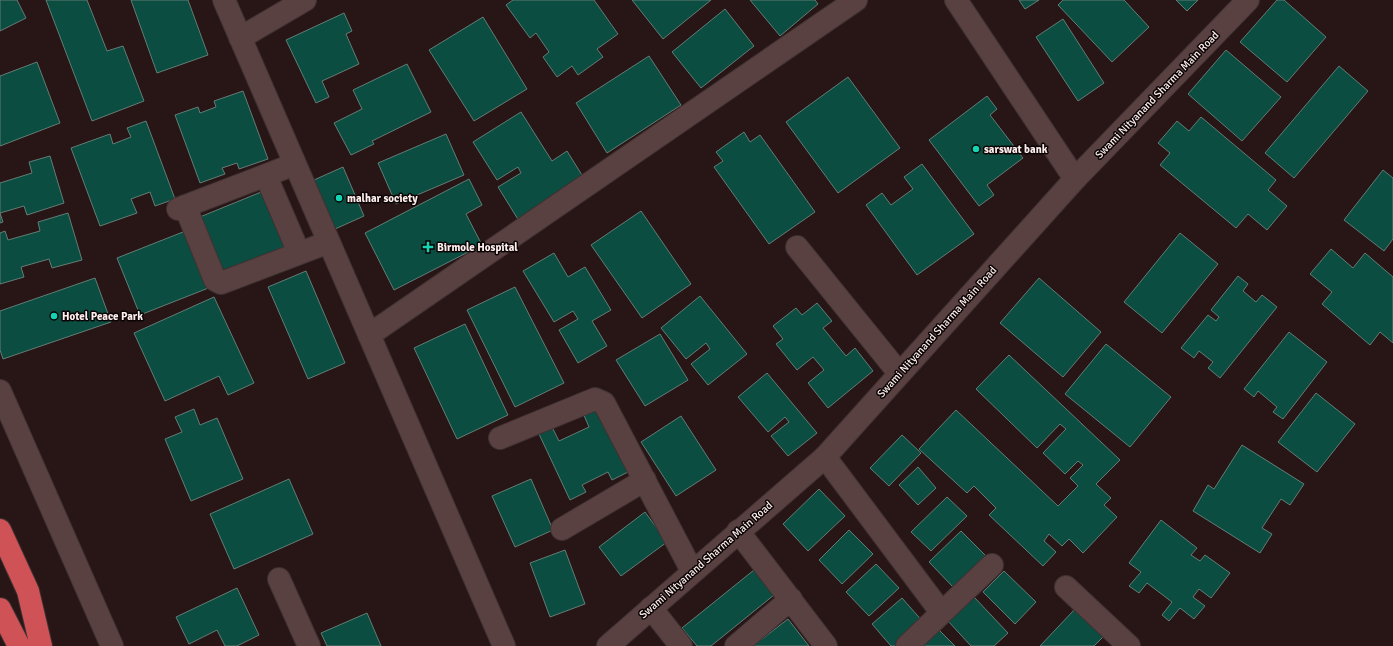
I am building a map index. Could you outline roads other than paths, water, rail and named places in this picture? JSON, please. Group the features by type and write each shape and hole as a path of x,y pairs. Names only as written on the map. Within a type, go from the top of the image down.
{"highway":[{"path":"0,530 28,591 41,646"},
{"path":"0,609 19,646"}],"street":[{"path":"224,0 504,646"},
{"path":"240,38 305,0"},
{"path":"369,335 856,0"},
{"path":"956,0 1075,179"},
{"name":"Swami Nityanand Sharma Main Road","path":"608,646 692,571 825,457 1075,179 1248,0"},
{"path":"295,164 182,208 215,280 221,283 329,242"},
{"path":"266,176 299,254"},
{"path":"797,248 899,373"},
{"path":"0,391 112,646"},
{"path":"500,438 595,399 604,403 692,571"},
{"path":"825,457 942,612"},
{"path":"562,529 645,480"},
{"path":"738,531 826,646"},
{"path":"907,646 992,565"},
{"path":"279,579 309,646"},
{"path":"1066,587 1129,646"},
{"path":"736,646 791,599"},
{"path":"651,608 681,646"}],"place":[{"name":"sarswat bank","path":"976,149"},
{"name":"malhar society","path":"339,198"},
{"name":"Birmole Hospital","path":"428,247"},
{"name":"Hotel Peace Park","path":"54,316"}]}
